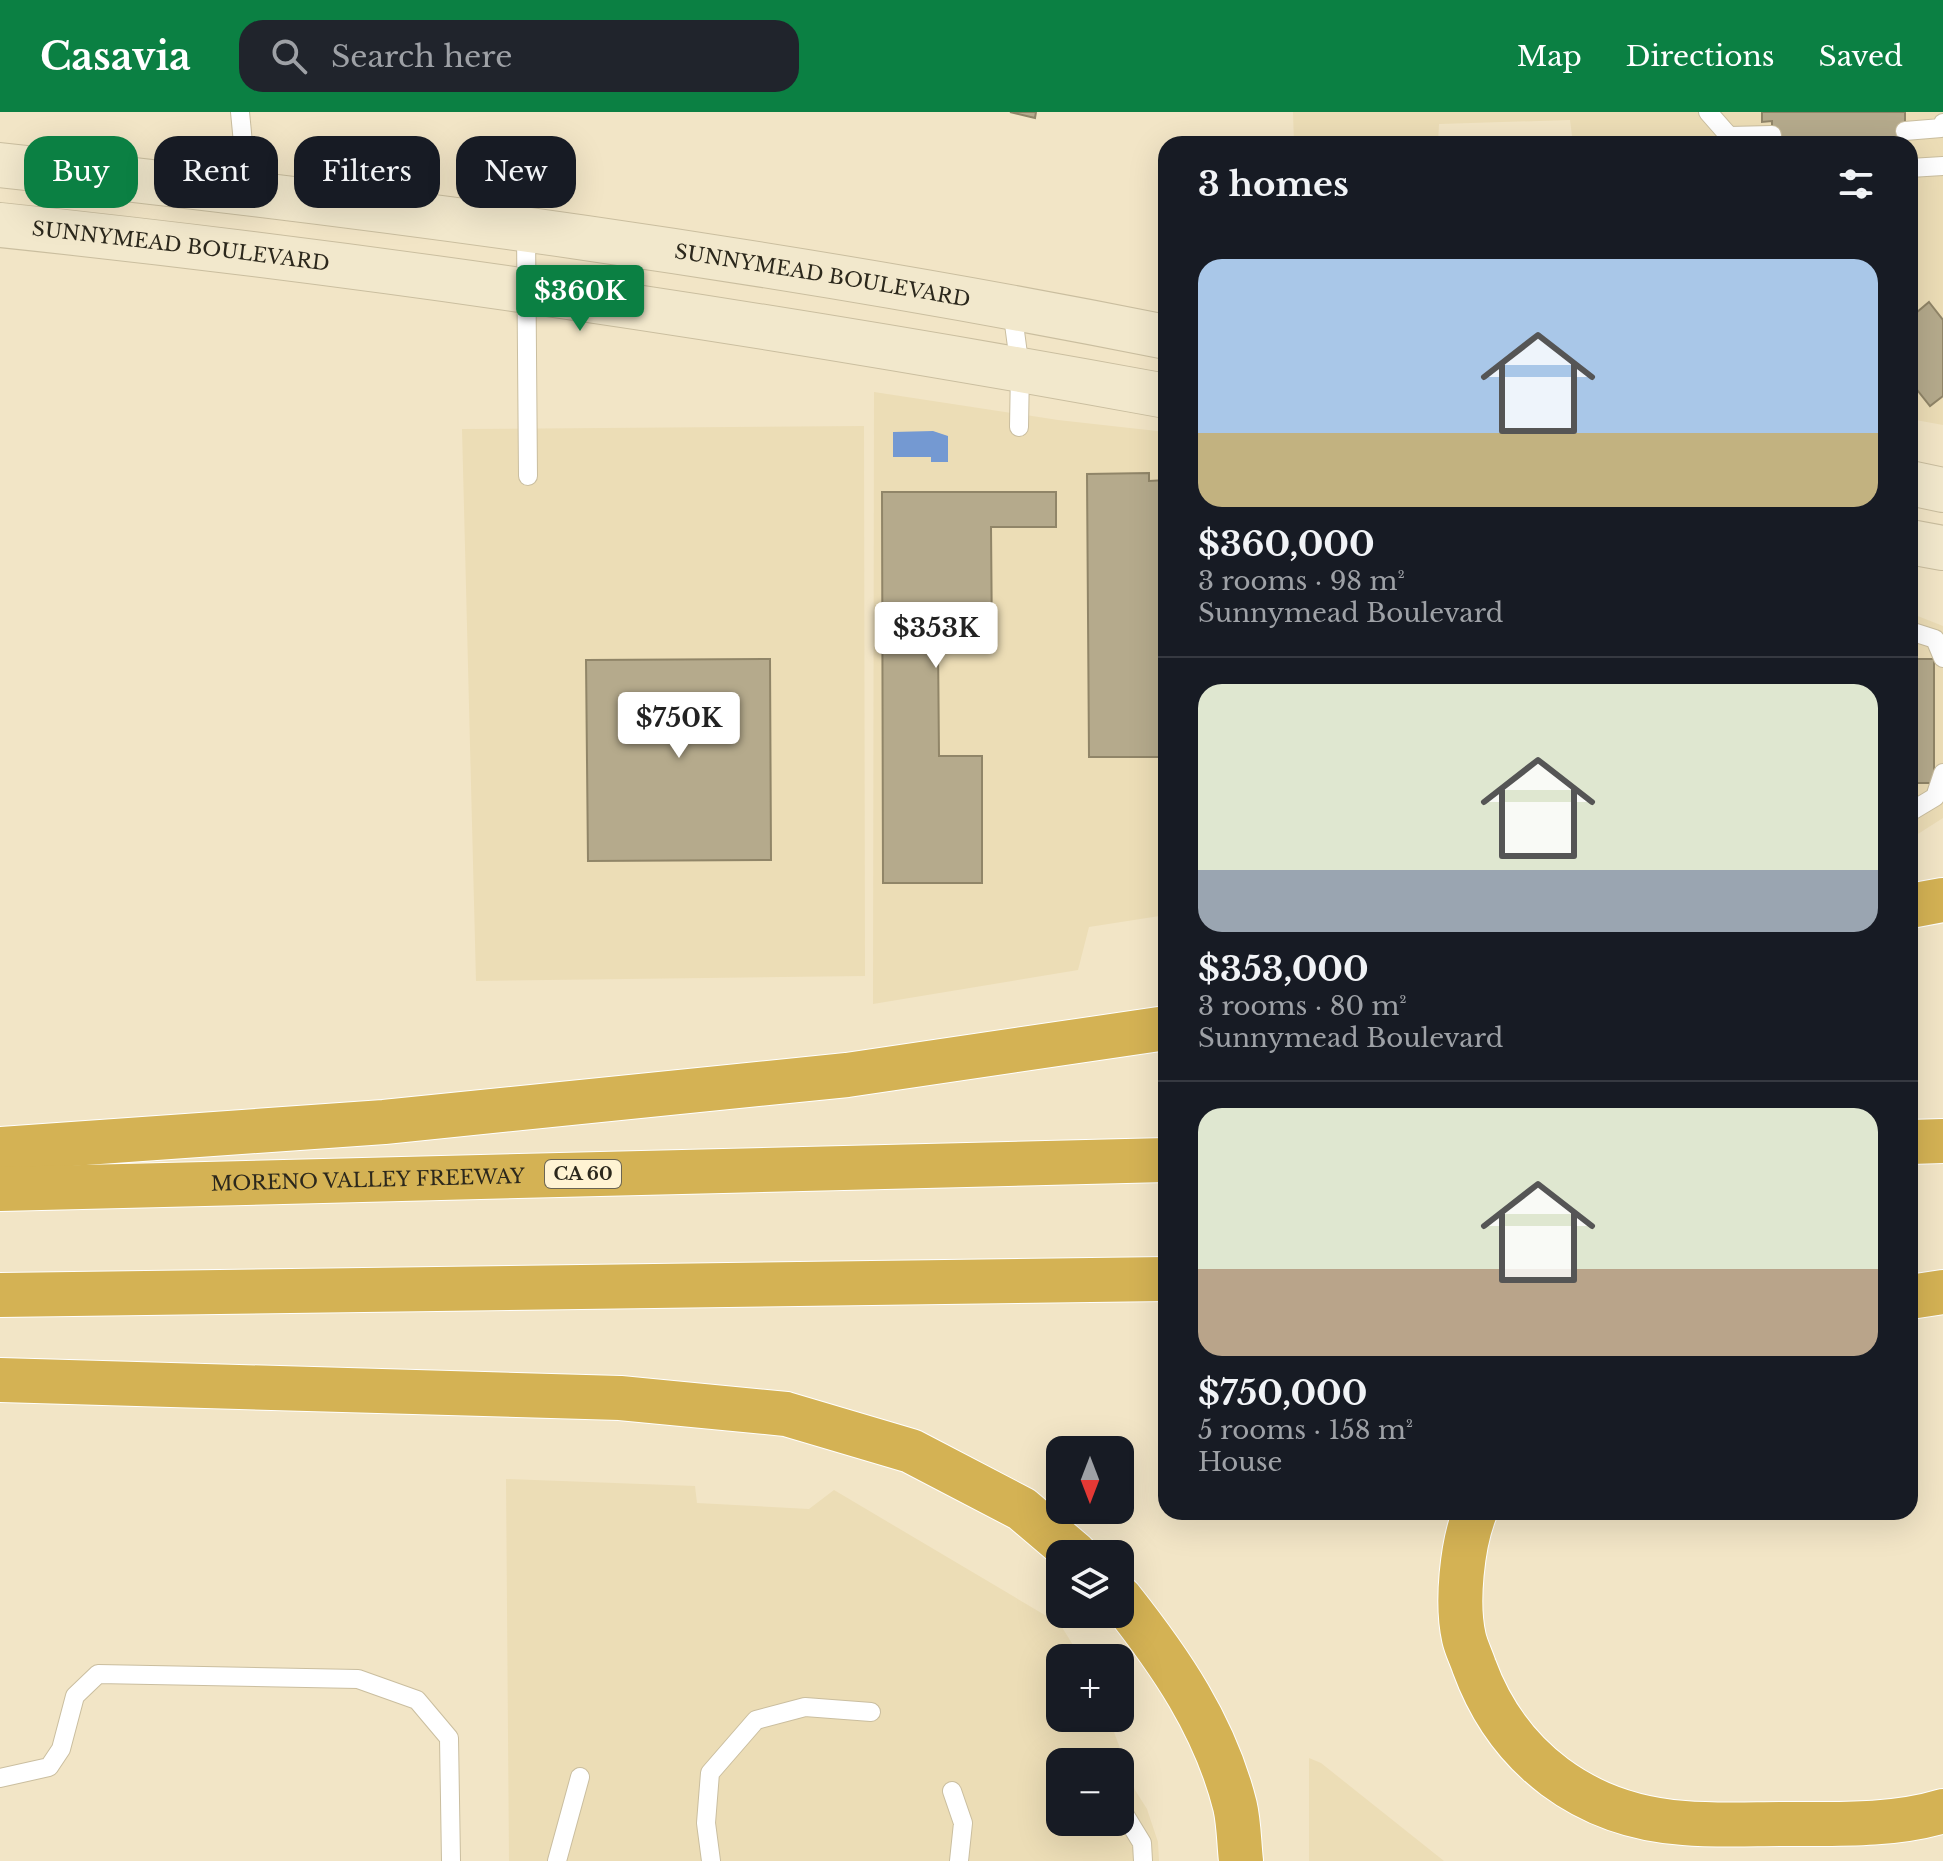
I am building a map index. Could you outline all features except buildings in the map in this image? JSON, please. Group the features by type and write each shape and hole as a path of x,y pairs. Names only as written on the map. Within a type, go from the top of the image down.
{"highway":[{"path":"1918,905 1943,900"},
{"path":"0,1149 384,1122 847,1075 1158,1029"},
{"path":"1918,1142 1943,1141"},
{"name":"MORENO VALLEY FREEWAY","path":"0,1189 1158,1160"},
{"path":"1918,1269 1943,1269"},
{"path":"0,1295 1158,1279"},
{"path":"1918,1296 1943,1292"},
{"path":"0,1380 620,1398 786,1414 911,1451 1022,1509 1059,1540"},
{"path":"1472,1520 1460,1587 1463,1636 1485,1697 1511,1736 1544,1771 1588,1800 1631,1815 1683,1823 1824,1824 1922,1817 1943,1811"},
{"path":"1134,1616 1164,1653 1206,1723 1236,1807 1241,1861"}],"main road":[{"name":"SUNNYMEAD BOULEVARD","path":"0,165 154,183"},
{"name":"SUNNYMEAD BOULEVARD","path":"278,198 526,231 1011,306 1158,335"},
{"name":"SUNNYMEAD BOULEVARD","path":"0,225 366,267 795,330 1158,395"},
{"path":"1918,485 1943,490"},
{"path":"1918,543 1943,548"}],"lane":[{"path":"240,112 242,136"},
{"path":"1708,112 1729,136 1772,135"},
{"path":"1905,131 1941,128 1943,123"},
{"path":"1918,168 1943,166"},
{"path":"526,231 528,476"},
{"path":"1011,306 1020,369 1019,427"},
{"path":"1918,634 1935,639 1943,658"},
{"path":"1918,807 1935,797 1943,773"},
{"path":"0,1778 49,1767 61,1749 75,1696 98,1674 358,1679 417,1700 449,1738 451,1861"},
{"path":"711,1861 706,1823 710,1773 756,1720 805,1707 871,1712"},
{"path":"557,1861 580,1777"},
{"path":"952,1791 963,1823 959,1861"},
{"path":"1134,1830 1142,1843 1143,1861"}],"shaded area":[{"path":"1293,112 1943,112 1943,425 1918,420 1918,136 1572,136 1570,120 1439,124 1438,136 1294,136"},
{"path":"874,392 1058,420 1158,431 1158,916 1089,927 1078,970 873,1004"},
{"path":"864,426 865,976 476,981 462,429"},
{"path":"1918,616 1943,626 1943,818 1918,834"},
{"path":"506,1479 695,1486 697,1503 809,1509 834,1490 1046,1616 1046,1628 1062,1628 1072,1644 1046,1644 1046,1732 1114,1732 1120,1748 1046,1748 1046,1836 1134,1836 1134,1787 1147,1809 1158,1842 1159,1861 509,1861"},
{"path":"1309,1758 1321,1763 1444,1861 1309,1861"}],"water":[{"path":"933,431 948,436 948,462 931,462 931,457 893,457 893,432"}]}
